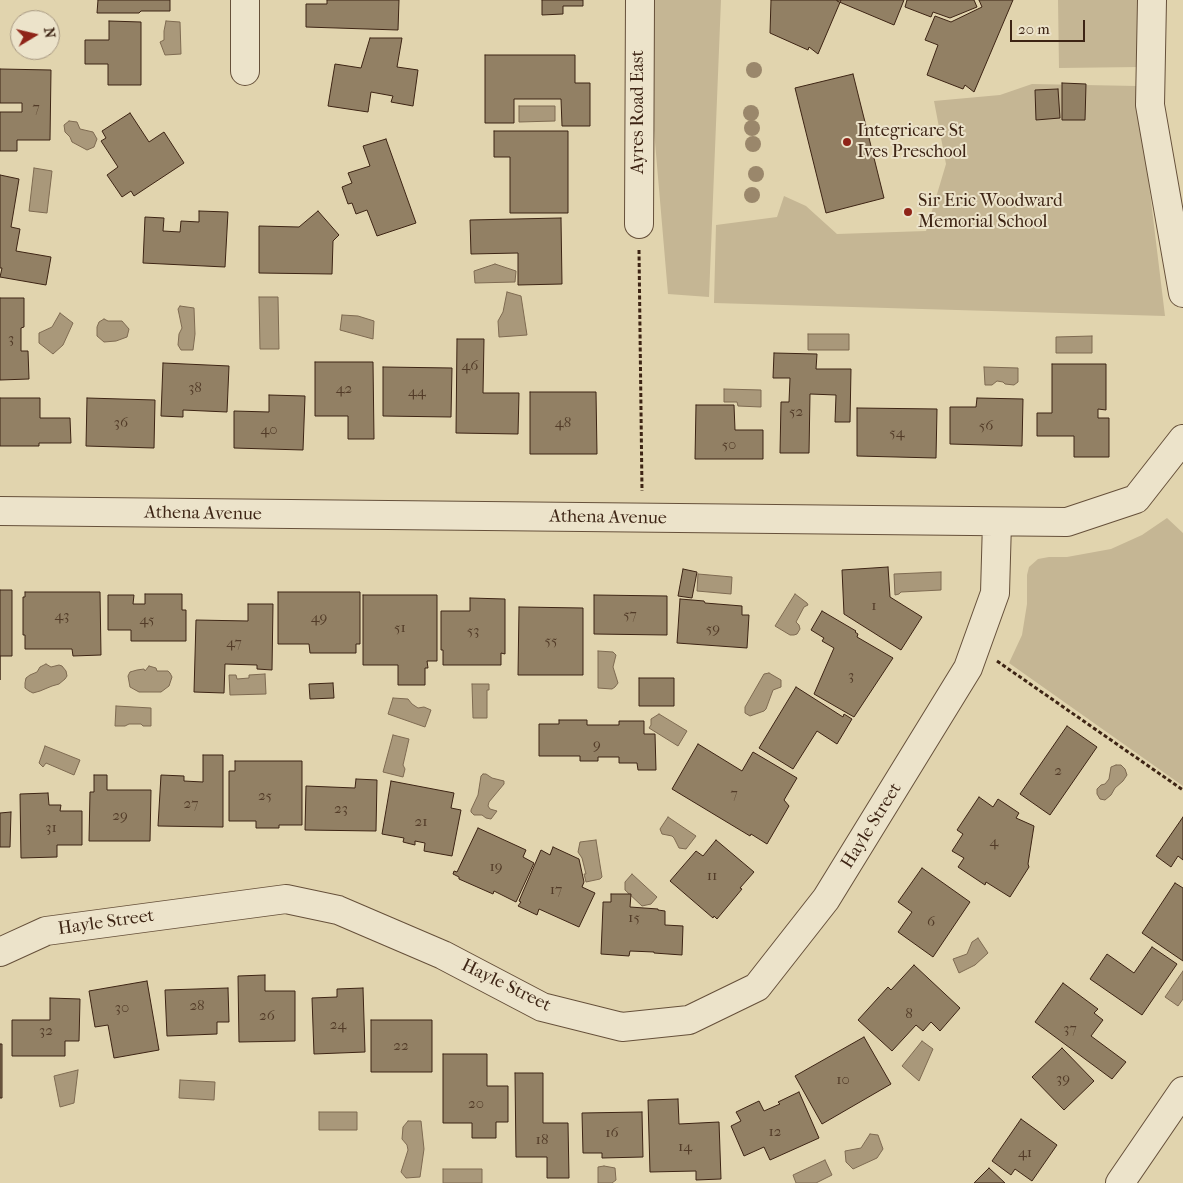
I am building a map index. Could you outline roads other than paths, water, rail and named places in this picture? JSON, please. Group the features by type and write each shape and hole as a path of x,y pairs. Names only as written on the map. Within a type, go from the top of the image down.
{"street":[{"path":"245,0 245,71"},
{"name":"Ayres Road East","path":"639,224 640,0"},
{"path":"1152,0 1150,106 1183,293"},
{"name":"Athena Avenue","path":"0,511 1067,522 1136,499 1183,439"},
{"name":"Hayle Street","path":"0,952 46,931 286,899 338,910 443,954 542,1007 622,1027 689,1020 757,987 826,899 968,668 995,593 998,522"},
{"path":"1120,1183 1183,1091"}],"place":[{"name":"Integricare St Ives Preschool","path":"847,142"},
{"name":"Sir Eric Woodward Memorial School","path":"908,212"}]}
